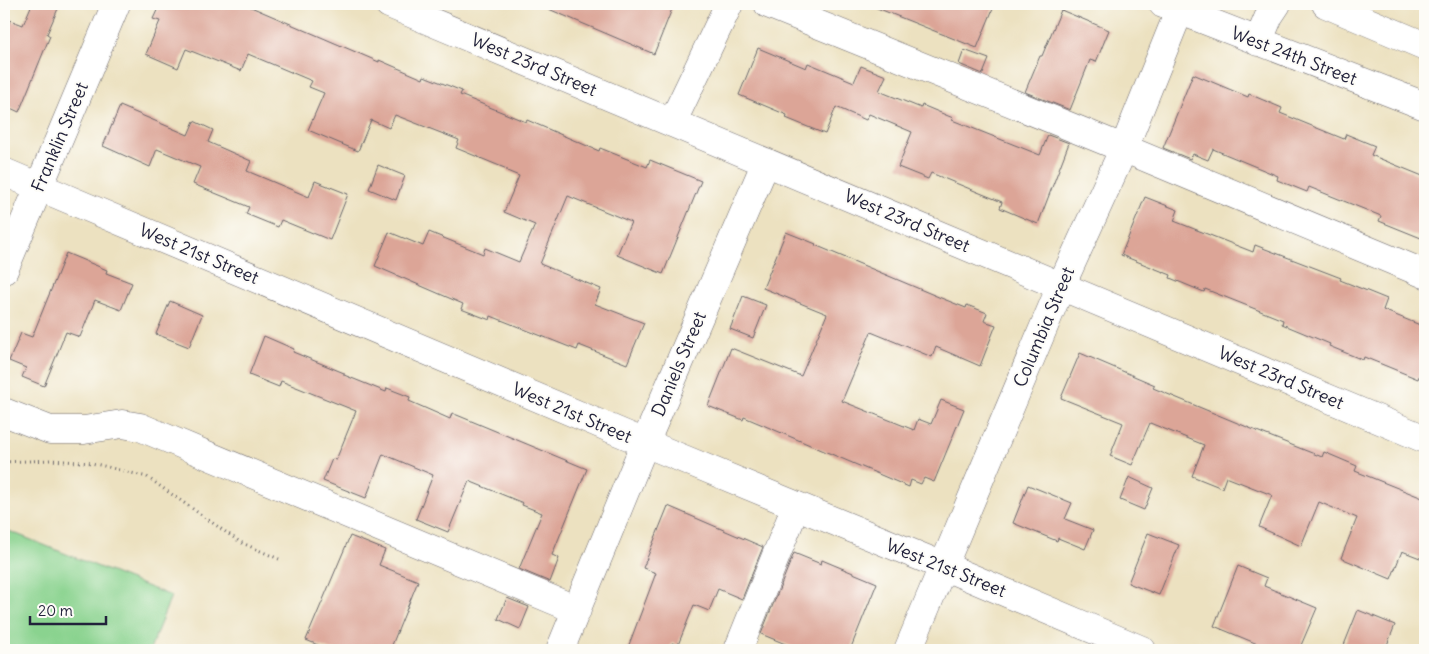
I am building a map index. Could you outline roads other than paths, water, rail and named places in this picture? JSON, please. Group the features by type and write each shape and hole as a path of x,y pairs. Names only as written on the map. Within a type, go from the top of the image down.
{"street":[{"name":"Franklin Street","path":"4,270 116,4"},
{"name":"West 23rd Street","path":"389,4 1425,439"},
{"path":"672,123 729,4"},
{"path":"768,4 1124,148 1425,274"},
{"path":"1258,42 1269,16 1277,4"},
{"path":"1326,4 1425,46"},
{"name":"Columbia Street","path":"908,650 1061,286 1124,148 1175,6"},
{"name":"West 24th Street","path":"1175,6 1258,42 1425,106"},
{"name":"Daniels Street","path":"560,650 645,443 766,162"},
{"name":"West 21st Street","path":"4,172 645,443 943,566 1087,639 1142,650"},
{"path":"4,412 50,430 84,430 122,424 140,427 577,610"},
{"path":"738,650 796,506"}]}
